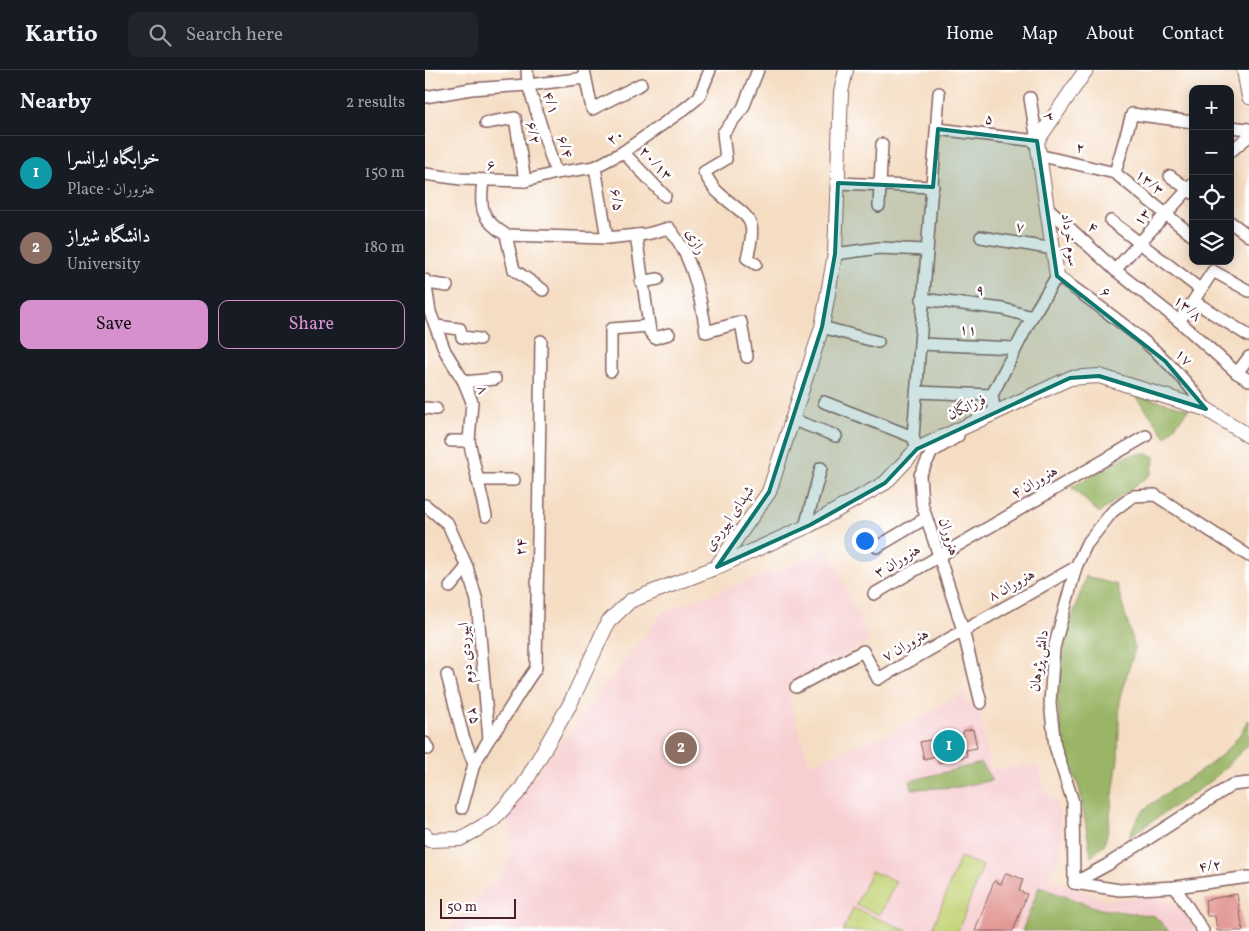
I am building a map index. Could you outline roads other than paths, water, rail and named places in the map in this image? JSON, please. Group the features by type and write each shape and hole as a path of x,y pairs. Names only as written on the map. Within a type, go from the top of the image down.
{"street":[{"path":"527,70 528,85"},
{"name":"۲۰","path":"556,173 595,167 623,152 699,97 710,70"},
{"path":"756,264 747,258 752,241 752,225 745,214 719,194 704,172 726,158 723,133 743,108 758,70"},
{"name":"شهدای ابیوردی","path":"425,835 429,840 460,839 492,821 522,788 548,744 571,704 608,622 630,601 717,567 769,492 822,327 835,254 841,92 846,70"},
{"path":"1037,141 1086,70"},
{"path":"1244,70 1249,97"},
{"path":"425,97 471,89 528,85 584,74 592,109 641,84"},
{"name":"۴/۱","path":"528,85 543,130"},
{"path":"825,402 915,443 923,299 938,129 939,93"},
{"name":"۳","path":"1030,98 1037,141"},
{"path":"1115,173 1132,114 1189,121"},
{"name":"۶/۲","path":"485,123 515,118 525,181"},
{"path":"1234,128 1249,130"},
{"name":"۵","path":"938,129 1037,141"},
{"name":"۶/۴","path":"543,130 556,173"},
{"path":"1234,149 1249,136"},
{"name":"سوم خرداد","path":"992,395 1015,348 1057,276 1049,209 1037,141"},
{"path":"879,206 882,144"},
{"name":"۲۰/۱۳","path":"623,152 665,196"},
{"name":"۲","path":"1038,155 1115,173"},
{"name":"۶/۵","path":"595,167 607,238"},
{"name":"۶","path":"425,174 483,181 525,181 556,173"},
{"name":"۱۳/۳","path":"1115,173 1165,216 1189,233"},
{"path":"1170,176 1189,188"},
{"path":"483,181 481,192 483,213 491,226 507,235 513,270 543,290"},
{"path":"837,183 933,187"},
{"name":"۱۳","path":"1115,270 1189,191"},
{"name":"۴","path":"1049,209 1115,270"},
{"path":"1111,221 1200,289"},
{"path":"1234,225 1249,236"},
{"name":"رازی","path":"507,235 607,238 637,235 669,228 686,251 700,297 706,332 741,322 747,357"},
{"path":"637,235 641,282 649,332 655,338 669,334"},
{"name":"۷","path":"981,237 1054,249"},
{"path":"835,254 879,248 927,250"},
{"name":"۱۳/۸","path":"1115,270 1179,321 1237,373 1249,380"},
{"path":"1179,321 1195,302 1200,289 1213,271 1249,291"},
{"name":"۶","path":"1057,276 1132,334"},
{"path":"641,282 658,279"},
{"path":"426,281 447,286"},
{"name":"۸","path":"426,281 431,312 445,350 464,382 472,402 469,441 485,516"},
{"name":"۹","path":"923,299 1003,308 1032,317"},
{"path":"1195,302 1249,336"},
{"path":"436,326 460,329 462,337 479,339"},
{"path":"611,371 611,329 649,326"},
{"path":"822,327 877,342"},
{"name":"۱۷","path":"1132,334 1165,360 1195,391 1207,409"},
{"name":"۲۴","path":"489,739 503,721 519,690 536,668 541,341"},
{"name":"۱۱","path":"920,344 1015,348"},
{"path":"1237,373 1249,357"},
{"name":"فرزانگان","path":"717,567 805,527 885,483 915,443 995,413 1069,378 1099,376 1207,409 1249,436"},
{"path":"464,382 495,379"},
{"path":"917,392 992,395 995,413"},
{"name":"هنروران","path":"981,703 963,630 922,504 920,475 932,452 995,413"},
{"path":"791,419 836,436"},
{"name":"هنروران ۴","path":"938,555 1147,436"},
{"path":"451,441 469,441"},
{"path":"805,527 821,468"},
{"path":"477,480 514,480"},
{"name":"دانش پژوهان","path":"1074,883 1073,802 1055,746 1050,703 1054,648 1076,567 1086,545 1112,512 1133,496 1155,495 1249,556"},
{"name":"ابیوردی دوم","path":"426,508 448,524 467,567 477,601 489,739"},
{"path":"877,547 926,518"},
{"name":"هنروران ۳","path":"873,594 938,555"},
{"path":"450,587 467,567"},
{"name":"هنروران ۸","path":"963,630 1076,567"},
{"name":"هنروران ۷","path":"796,687 863,651 878,679 963,630"},
{"name":"۲۵","path":"447,675 463,736 474,764"},
{"path":"462,808 474,764 489,739"},
{"path":"1074,883 1107,865 1232,785 1249,783"},
{"name":"۴/۲","path":"1175,886 1249,878"},
{"path":"1074,883 1120,890 1175,886 1203,931"}],"place":[{"name":"خوابگاه ایرانسرا","path":"949,746"},
{"name":"دانشگاه شیراز","path":"681,748"}]}
